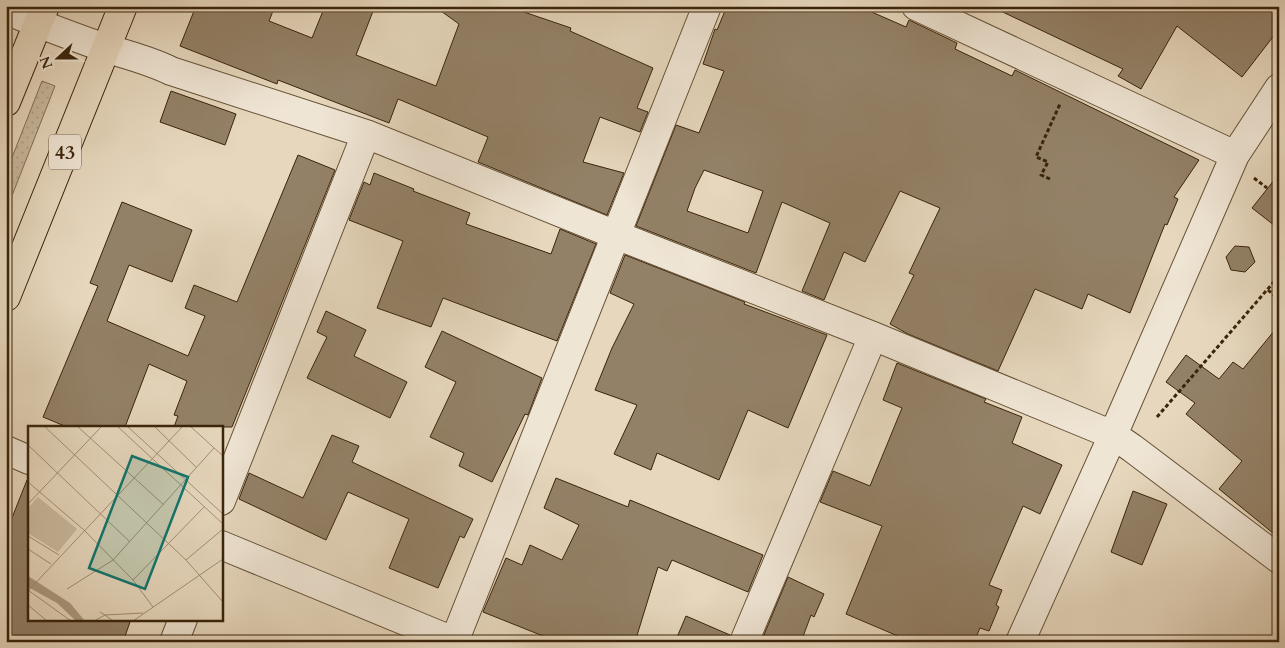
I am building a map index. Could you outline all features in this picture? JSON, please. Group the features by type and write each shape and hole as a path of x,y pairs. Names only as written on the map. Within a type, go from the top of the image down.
{"main road":[{"name":"43","path":"6,297 122,6"},
{"path":"6,102 42,15"}],"street":[{"path":"222,545 455,641 707,6"},
{"path":"916,6 1072,79 1242,165"},
{"path":"6,10 42,15 106,48 366,134 616,236 873,336 1113,435 1279,559"},
{"path":"1020,642 1113,435 1279,88"},
{"path":"222,497 366,134"},
{"path":"744,642 873,336"},
{"path":"6,450 28,460"},
{"path":"174,642 183,620"}],"path":[{"path":"1050,179 1042,175 1048,162 1036,157 1072,79"},
{"path":"1242,165 1267,188"},
{"path":"1157,417 1279,276"},
{"path":"1268,290 1279,300"}],"shaded area":[{"path":"42,81 55,86 6,211 6,173"}],"building":[{"path":"196,6 275,6 269,21 312,38 325,6 375,6 356,55 436,86 459,24 434,6 522,6 521,11 571,28 570,31 653,68 637,108 648,112 640,132 600,117 583,162 624,173 607,215 478,162 488,137 398,99 389,123 278,80 277,84 180,46"},
{"path":"727,6 858,6 906,27 909,20 957,43 955,49 1012,76 1015,70 1199,160 1174,197 1178,199 1167,225 1165,224 1130,313 1088,294 1082,309 1035,289 998,371 908,334 890,324 914,275 909,273 940,208 900,191 865,262 844,252 824,300 802,291 830,223 782,202 756,273 636,226 676,125 699,133 724,71 703,64 715,29 717,30","holes":["704,170 763,191 748,233 687,211"]},
{"path":"990,6 1279,6 1279,29 1242,77 1177,26 1141,89 1118,76 1123,69"},
{"path":"171,91 236,114 225,145 160,122"},
{"path":"298,155 335,170 232,427 174,426 178,416 174,415 187,381 149,364 125,426 65,426 43,417 98,286 90,283 122,202 192,230 172,282 129,265 107,321 188,356 205,316 185,308 194,285 237,302"},
{"path":"374,173 414,189 413,191 470,213 466,224 551,254 560,229 596,244 557,341 443,298 431,327 377,308 403,241 349,220 364,182 370,185"},
{"path":"1279,174 1279,229 1252,208"},
{"path":"1235,246 1249,247 1255,262 1245,272 1231,270 1226,257"},
{"path":"625,255 745,302 744,304 827,335 788,428 748,410 719,480 657,453 651,470 614,454 637,405 595,390 612,348 634,304 610,293"},
{"path":"326,311 366,330 354,356 407,382 390,418 307,378 327,337 317,332"},
{"path":"1279,325 1279,538 1219,489 1242,461 1186,414 1195,403 1166,382 1186,355 1219,379 1233,362 1243,369"},
{"path":"442,331 542,378 528,415 525,414 492,482 459,466 464,453 430,437 456,382 425,367"},
{"path":"897,363 986,399 984,402 1022,417 1012,443 1062,465 1040,514 1023,506 989,585 1002,590 996,605 999,607 989,631 980,628 974,642 912,642 846,614 882,526 820,502 833,471 870,486 902,408 883,400"},
{"path":"332,435 359,446 352,462 473,519 464,538 460,536 438,588 389,568 409,519 348,492 326,540 239,499 249,473 303,498"},
{"path":"556,478 628,507 630,500 763,555 748,592 672,560 667,571 658,567 635,642 558,642 483,612 506,558 522,565 530,545 562,560 579,525 544,508"},
{"path":"28,480 28,620 131,620 123,642 6,642 6,533"},
{"path":"1133,491 1167,504 1142,565 1111,552"},
{"path":"788,577 824,594 814,617 811,615 801,642 761,642"},
{"path":"686,616 730,635 729,642 675,642"}]}
